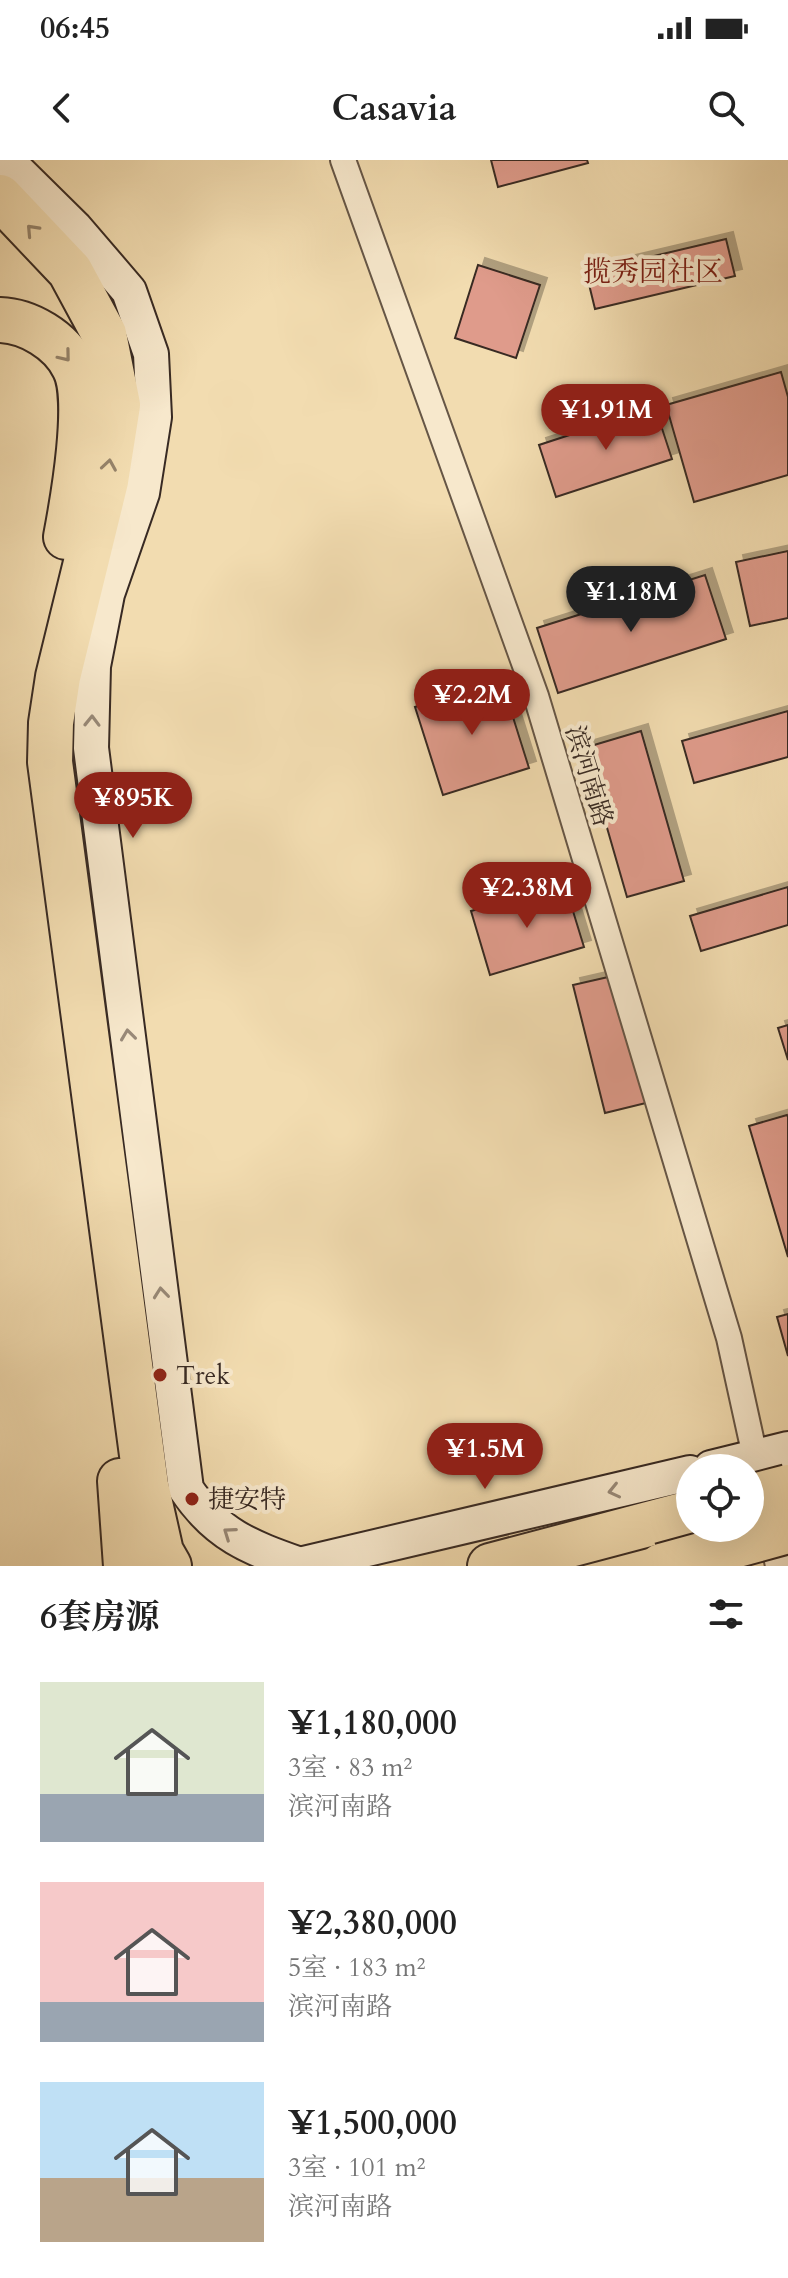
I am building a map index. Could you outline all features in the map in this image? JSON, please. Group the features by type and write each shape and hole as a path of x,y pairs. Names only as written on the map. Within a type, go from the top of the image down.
{"highway":[{"path":"0,197 70,271 104,334 118,405 106,481 49,673 32,715 30,752 86,1190 126,1534 126,1566"},
{"path":"0,320 21,321 57,346 75,368 81,433 49,673 50,762 146,1485 161,1552 169,1566"},
{"path":"661,1566 773,1489"},
{"path":"490,1566 676,1517"}],"street":[{"path":"6,160 75,228 129,291 151,354 154,417 142,493 107,594 93,666 91,748 186,1489 203,1515 248,1546 298,1566 676,1476"},
{"name":"滨河南路","path":"343,160 536,696 773,1489 778,1566"}],"building":[{"path":"491,160 587,160 588,163 498,187"},
{"path":"726,239 735,276 595,309 586,272"},
{"path":"478,265 540,285 516,358 455,338"},
{"path":"781,372 788,397 788,475 694,502 666,405"},
{"path":"655,407 672,459 556,497 539,445"},
{"path":"788,551 788,618 750,626 736,562"},
{"path":"705,575 726,639 558,693 537,628"},
{"path":"501,679 529,768 443,795 415,707"},
{"path":"788,711 788,757 694,783 682,741"},
{"path":"641,731 684,881 627,897 584,748"},
{"path":"565,885 584,947 490,975 471,911"},
{"path":"788,887 788,925 701,951 690,916"},
{"path":"617,975 650,1102 605,1113 573,985"},
{"path":"788,1025 788,1060 778,1028"},
{"path":"788,1117 788,1257 749,1126"},
{"path":"788,1314 788,1356 777,1317"}],"place":[{"name":"Trek","path":"160,1375"},
{"name":"捷安特","path":"192,1499"}],"district":[{"name":"揽秀园社区","path":"653,272"}]}
